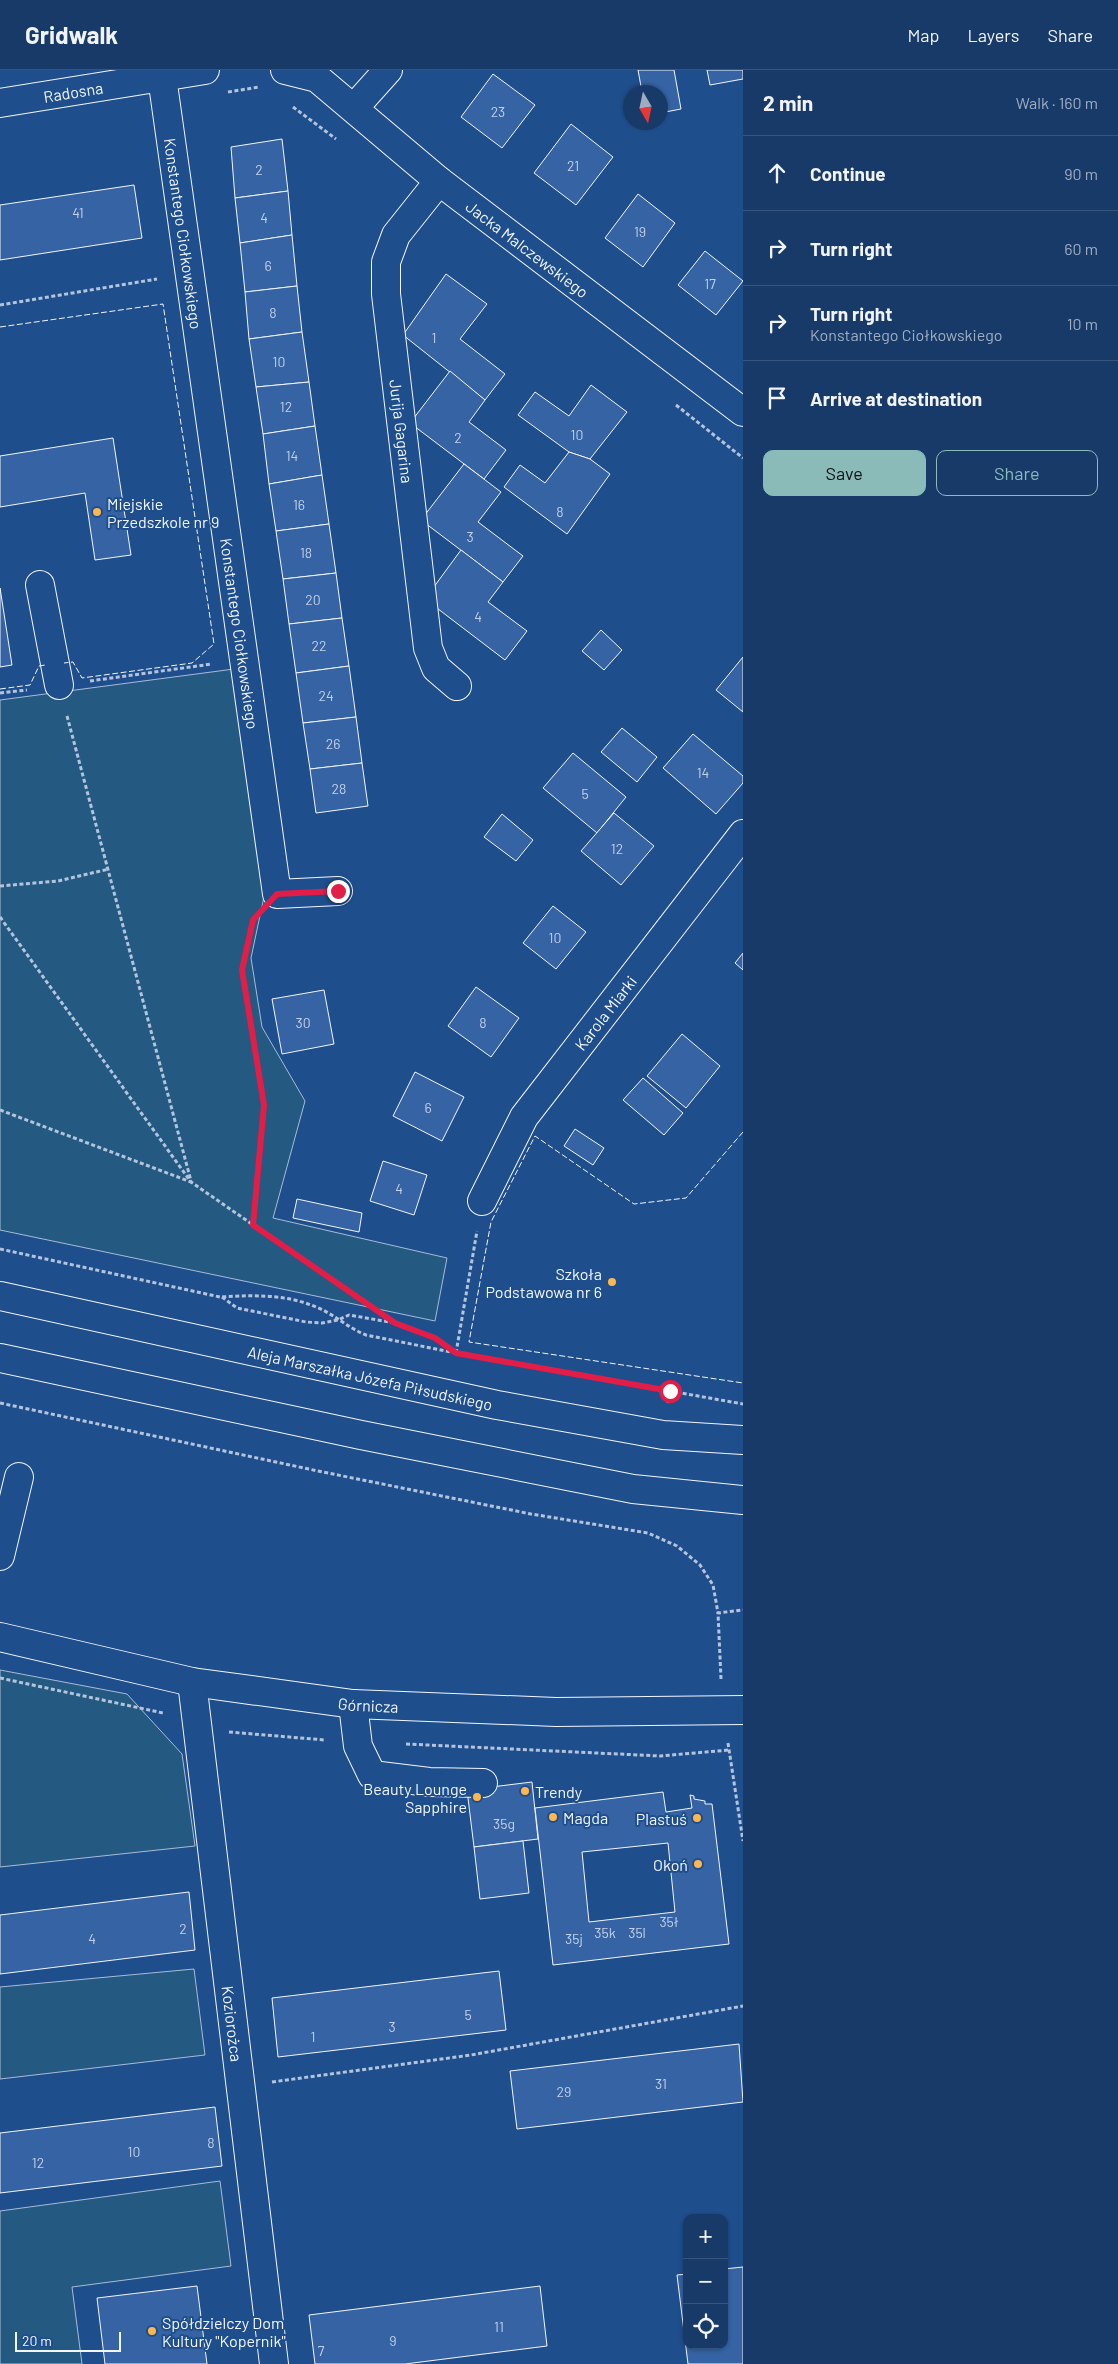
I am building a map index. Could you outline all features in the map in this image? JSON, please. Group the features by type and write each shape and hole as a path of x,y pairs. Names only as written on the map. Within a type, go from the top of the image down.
{"street":[{"name":"Radosna","path":"0,103 205,70"},
{"name":"Jacka Malczewskiego","path":"285,70 317,78 439,180 743,412"},
{"path":"354,108 388,70"},
{"name":"Konstantego Ciołkowskiego","path":"162,77 277,894"},
{"name":"Jurija Gagarina","path":"439,180 396,235 386,262 386,294 428,648 436,668 457,686"},
{"path":"40,585 59,685"},
{"name":"Karola Miarki","path":"482,1201 524,1116 743,834"},
{"path":"277,894 338,891"},
{"name":"Aleja Marszałka Józefa Piłsudskiego","path":"0,1296 497,1405 663,1434 743,1440"},
{"path":"0,1358 360,1435 640,1490 743,1500"},
{"path":"0,1556 20,1477"},
{"name":"Górnicza","path":"0,1637 192,1682 352,1704 556,1712 733,1710"},
{"name":"Koziorożca","path":"192,1682 274,2364"},
{"path":"352,1704 358,1746 372,1775 429,1782 483,1783"}],"path":[{"path":"0,305 190,274"},
{"path":"0,693 243,660"},
{"path":"59,685 192,1182"},
{"path":"0,886 58,882 109,868"},
{"path":"253,1225 264,1105 242,970 253,920 277,894"},
{"path":"0,917 192,1182"},
{"path":"0,1110 192,1182 395,1323"},
{"path":"456,1353 482,1201"},
{"path":"0,1249 220,1296 253,1295 291,1299 317,1307 366,1335 456,1353 743,1404"},
{"path":"220,1296 237,1308 306,1322 322,1323 338,1320 349,1315 395,1323 435,1338 456,1353"},
{"path":"0,1403 531,1514 648,1533 677,1546 700,1565 713,1585 733,1710 743,1841"},
{"path":"718,1613 743,1610"},
{"path":"242,2086 471,2055 743,2006"}],"shaded area":[{"path":"234,669 265,892 251,958 262,1027 305,1101 273,1218 447,1258 435,1321 0,1230 0,700"},
{"path":"0,1670 127,1694 182,1754 195,1846 0,1867"},
{"path":"194,1969 205,2055 0,2079 0,1987"},
{"path":"220,2181 231,2266 72,2287 82,2364 0,2364 0,2211"}],"building":[{"path":"638,70 674,70 681,109 668,111 668,85 641,85"},
{"path":"707,70 743,70 743,79 710,85"},
{"path":"493,74 535,105 502,148 461,117"},
{"path":"571,124 613,157 576,205 534,173"},
{"path":"282,139 288,191 235,198 231,147"},
{"path":"134,185 142,238 0,260 0,205"},
{"path":"288,191 292,235 240,243 235,198"},
{"path":"638,194 675,223 643,267 605,238"},
{"path":"292,235 297,286 245,292 240,243"},
{"path":"705,251 743,281 716,315 678,285"},
{"path":"446,274 487,304 460,339 505,374 485,400 403,335"},
{"path":"297,286 302,332 249,339 245,292"},
{"path":"302,332 309,382 256,387 249,339"},
{"path":"450,371 485,400 469,422 506,450 484,479 410,423"},
{"path":"309,382 315,426 263,434 256,387"},
{"path":"591,385 627,412 590,459 569,452 518,415 535,392 569,416"},
{"path":"315,426 322,475 269,484 263,434"},
{"path":"113,438 131,555 95,560 85,493 0,507 0,456"},
{"path":"569,452 590,459 610,474 567,534 504,487 520,465 545,483"},
{"path":"464,464 501,492 478,522 523,556 503,582 421,520"},
{"path":"322,475 329,524 276,531 269,484"},
{"path":"329,524 336,573 283,579 276,531"},
{"path":"461,550 503,582 488,602 527,631 505,660 425,599"},
{"path":"336,573 342,618 289,624 283,579"},
{"path":"0,588 12,665 0,667"},
{"path":"342,618 349,666 296,673 289,624"},
{"path":"601,630 622,650 604,670 582,651"},
{"path":"743,657 743,712 716,690"},
{"path":"349,666 356,717 303,723 296,673"},
{"path":"356,717 362,763 310,769 303,723"},
{"path":"622,728 657,757 637,782 601,752"},
{"path":"693,734 743,776 743,783 716,814 663,768"},
{"path":"573,753 626,797 597,833 543,788"},
{"path":"362,763 368,806 316,813 310,769"},
{"path":"614,813 654,846 621,885 581,851"},
{"path":"502,814 533,840 516,861 484,837"},
{"path":"553,906 586,932 556,969 523,943"},
{"path":"743,953 743,970 735,963"},
{"path":"476,987 519,1018 491,1057 448,1026"},
{"path":"324,990 334,1044 282,1054 272,999"},
{"path":"682,1034 720,1066 686,1108 647,1076"},
{"path":"415,1072 464,1097 442,1141 393,1116"},
{"path":"643,1078 683,1113 664,1135 623,1100"},
{"path":"575,1129 604,1148 593,1165 564,1146"},
{"path":"383,1161 427,1175 414,1215 370,1201"},
{"path":"297,1199 362,1213 359,1232 293,1218"},
{"path":"532,1782 538,1839 474,1847 467,1790"},
{"path":"663,1792 666,1812 692,1808 690,1795 694,1796 694,1799 705,1801 705,1804 712,1804 729,1944 553,1965 535,1808","holes":["668,1843 675,1912 589,1922 582,1852"]},
{"path":"523,1841 529,1893 480,1899 474,1847"},
{"path":"189,1892 195,1950 0,1974 0,1915"},
{"path":"499,1971 506,2030 278,2057 272,1998"},
{"path":"739,2044 743,2102 517,2129 510,2071"},
{"path":"215,2107 222,2166 0,2193 0,2133"},
{"path":"743,2267 743,2364 688,2364 686,2349 728,2349 728,2269"},
{"path":"683,2274 683,2324 677,2275"},
{"name":"Spółdzielczy Dom Kultury \"Kopernik\"","path":"197,2286 207,2364 105,2364 97,2298"},
{"path":"540,2286 547,2346 405,2364 315,2364 309,2315"}],"fence":[{"path":"0,327 163,304 214,644 192,663 82,678 73,662 64,663"},
{"path":"0,689 30,685 39,666 45,665"},
{"path":"743,1132 686,1198 634,1204 535,1136 491,1222 469,1342 743,1383"}],"place":[{"name":"Miejskie Przedszkole nr 9","path":"97,512"},
{"name":"Szkoła Podstawowa nr 6","path":"612,1282"},
{"name":"Trendy","path":"525,1791"},
{"name":"Beauty Lounge Sapphire","path":"477,1797"},
{"name":"Magda","path":"553,1817"},
{"name":"Plastuś","path":"697,1818"},
{"name":"Okoń","path":"698,1864"},
{"name":"Spółdzielczy Dom Kultury \"Kopernik\"","path":"152,2331"}],"route":[{"path":"338,891 302,891 277,894 253,920 242,970 264,1105 253,1225 395,1323 435,1338 456,1353 670,1391"}]}
